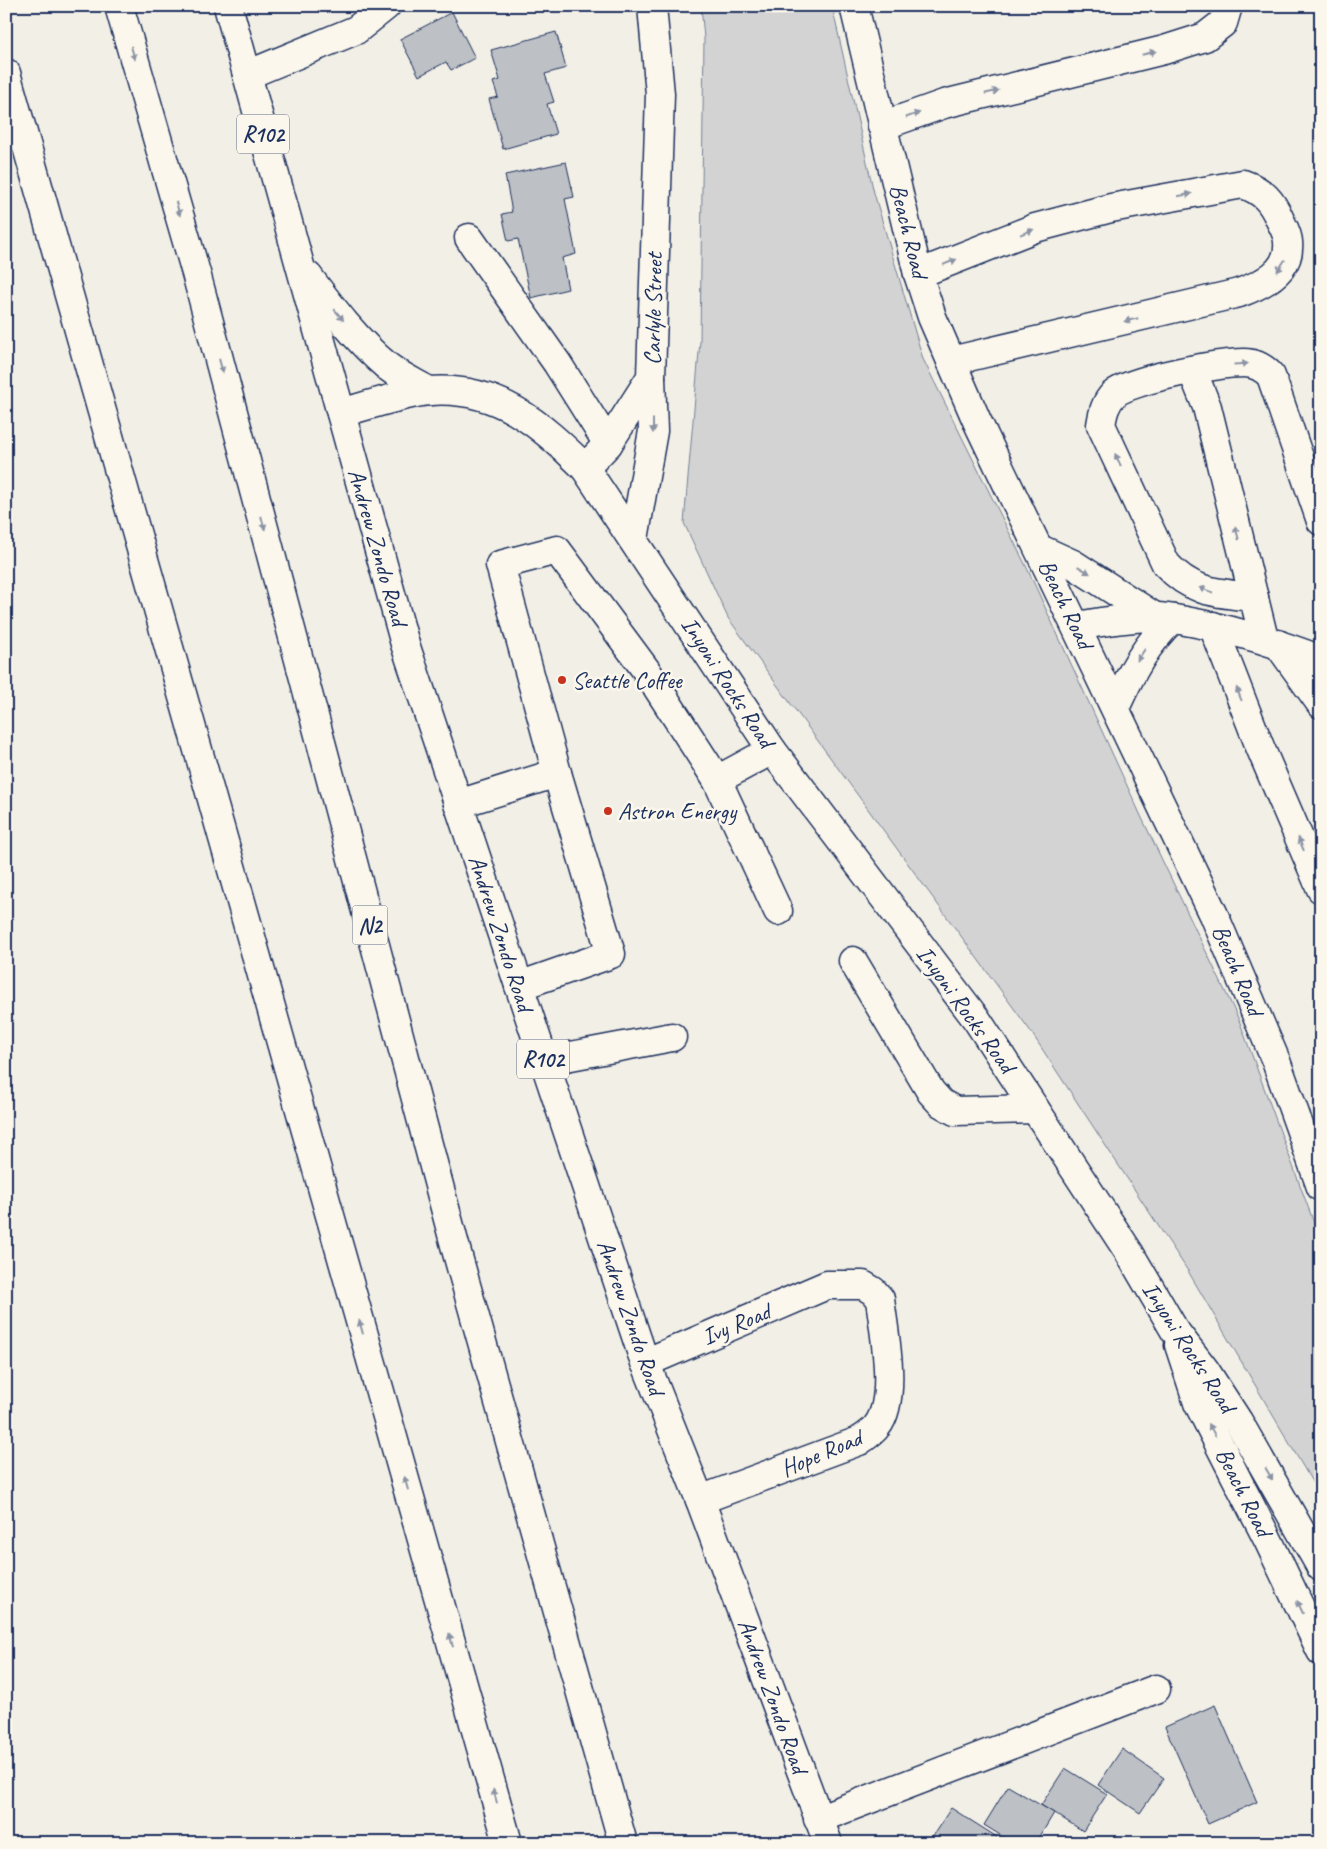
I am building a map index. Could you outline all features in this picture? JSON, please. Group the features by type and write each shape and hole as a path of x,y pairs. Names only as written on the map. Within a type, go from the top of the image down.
{"main road":[{"name":"N2","path":"119,6 196,273 457,1253 623,1843"},
{"name":"Andrew Zondo Road","path":"228,6 405,644 645,1362 700,1500 823,1831"},
{"path":"247,75 356,30 386,6"},
{"name":"Carlyle Street","path":"585,468 608,444 651,377 660,94 652,6"},
{"path":"882,126 944,104 1164,50 1205,37 1223,23 1228,6"},
{"name":"Beach Road","path":"859,7 882,126 918,274 932,317 977,421 1116,706 1214,915 1276,1061 1321,1186"},
{"path":"6,73 508,1843"},
{"path":"918,274 1035,228 1111,208 1243,184 1258,189 1271,202 1289,241 1286,257 1277,272 1263,284 1239,293 1128,321 1001,347 952,361"},
{"path":"469,238 557,363 608,444"},
{"path":"298,263 326,300 373,354 390,368 429,391"},
{"path":"1254,597 1209,593 1176,575 1166,564 1101,425 1104,408 1115,393 1134,384 1192,370 1246,363 1265,369 1271,376 1321,521"},
{"path":"1192,370 1207,407 1254,597 1271,642 1321,704"},
{"path":"634,539 653,432 651,377"},
{"path":"340,413 429,391 459,391 486,397 508,405 528,418 556,440 585,468"},
{"name":"Inyoni Rocks Road","path":"585,468 634,539 772,750 977,1020 1130,1254 1175,1331 1205,1370 1238,1421 1321,1567"},
{"path":"519,986 610,954 557,773 500,565 557,550 646,670 717,780 778,911"},
{"path":"1040,550 1073,564 1164,618"},
{"path":"1116,706 1140,656 1164,618"},
{"path":"1076,626 1164,618 1213,626 1271,642 1321,660"},
{"path":"1213,626 1260,747 1321,889"},
{"path":"717,780 772,750"},
{"path":"458,804 557,773"},
{"path":"853,961 931,1092 941,1103 954,1111 1035,1109"},
{"path":"544,1061 672,1037"},
{"name":"Ivy Road","path":"645,1362 827,1285"},
{"name":"Hope Road","path":"700,1500 859,1441 877,1426 886,1409 888,1380 880,1300 873,1291 863,1285 827,1285"},
{"name":"Beach Road","path":"1175,1331 1198,1403 1265,1534 1321,1651"},
{"path":"823,1831 1156,1689"}],"shaded area":[{"path":"701,6 832,6 874,193 923,359 1027,568 1141,816 1239,1020 1321,1242 1321,1497 1188,1271 1029,1029 728,618 684,523 700,341 704,38"}],"building":[{"path":"452,12 475,58 451,70 446,62 419,76 400,39"},
{"path":"556,32 566,68 545,74 554,102 547,104 556,134 503,149 489,99 498,97 493,82 500,80 491,50"},
{"path":"566,162 574,197 565,199 576,254 562,258 568,289 531,298 518,239 508,241 502,214 512,212 505,175"},
{"path":"1215,1705 1257,1802 1208,1824 1165,1727"},
{"path":"1122,1749 1164,1778 1140,1813 1098,1785"},
{"path":"1065,1768 1107,1794 1083,1831 1041,1805"},
{"path":"1008,1786 1054,1813 1036,1843 1013,1843 984,1825"},
{"path":"951,1808 997,1837 993,1843 928,1843"}],"place":[{"name":"Seattle Coffee","path":"562,680"},
{"name":"Astron Energy","path":"608,811"}]}
